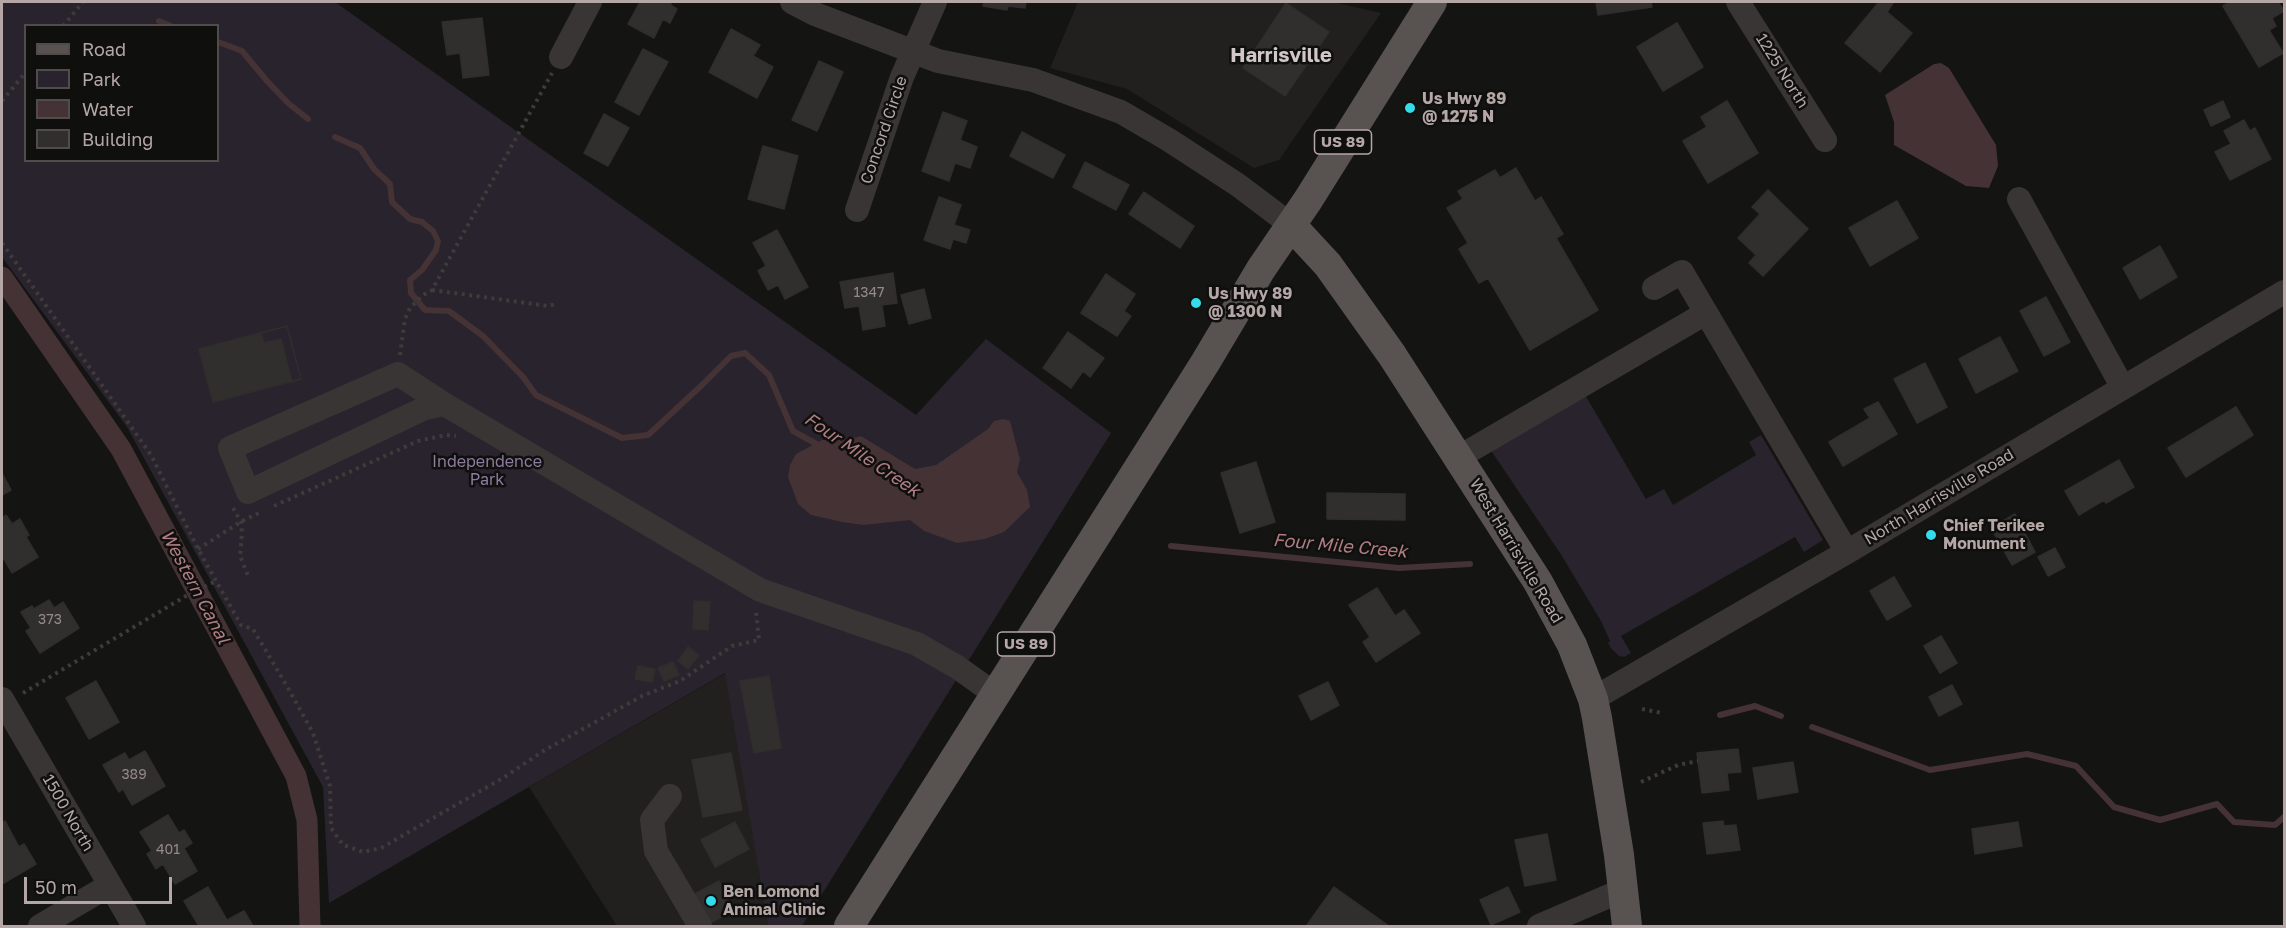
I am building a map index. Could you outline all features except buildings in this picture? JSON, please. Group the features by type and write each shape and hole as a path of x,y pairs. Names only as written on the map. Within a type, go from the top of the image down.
{"main road":[{"name":"US 89","path":"849,927 1432,2"},
{"name":"West Harrisville Road","path":"1291,225 1328,265 1392,355 1538,582 1572,645 1593,699 1619,855 1627,927"}],"street":[{"path":"561,57 590,2"},
{"path":"792,2 815,14 938,61 1033,80 1121,112 1238,185 1291,225"},
{"name":"Concord Circle","path":"857,210 902,76 935,2"},
{"name":"1225 North","path":"1738,2 1825,140"},
{"path":"2019,200 2122,388"},
{"path":"1654,288 1682,272 1847,552"},
{"name":"North Harrisville Road","path":"1593,699 1847,552 2284,292"},
{"path":"1459,457 1706,313"},
{"path":"444,404 425,408 248,492 230,448 398,374 444,404 760,590 917,644 957,667 995,694"},
{"name":"1500 North","path":"11,697 134,927"},
{"path":"669,796 652,820 656,851 700,927"},
{"path":"40,927 110,885"},
{"path":"1539,927 1623,890"}],"path":[{"path":"65,24 83,2"},
{"path":"2,101 24,74"},
{"path":"398,374 405,319 410,308 423,295 432,290 542,91"},
{"path":"2,243 151,455 198,549 241,625 253,629 313,733 330,786 331,828 343,845 363,852 381,848 622,707 642,696 681,681 732,646 759,640 755,603"},
{"path":"432,290 548,306 556,304"},
{"path":"272,507 418,441 446,435 465,437"},
{"path":"198,549 241,522 262,512"},
{"path":"241,522 240,556 249,578"},
{"path":"11,697 216,581"},
{"path":"1641,708 1662,713"},
{"path":"1641,782 1678,765 1698,761"}],"shaded area":[{"path":"1078,2 1333,2 1381,13 1279,160 1254,168 1127,89 1050,68"},
{"path":"726,673 768,926 617,926 529,787"}],"green space":[{"name":"Independence Park","path":"2,2 335,2 916,415 986,339 1111,433 802,926 768,926 725,673 329,903 323,787 127,427 2,257"},
{"path":"1584,393 1646,499 1664,489 1673,505 1756,455 1749,442 1761,435 1823,540 1804,552 1795,537 1621,636 1631,653 1624,657 1619,656 1608,643 1610,641 1601,621 1560,553 1490,449"}],"water":[{"path":"1941,63 1949,68 1996,145 1998,166 1989,188 1966,186 1894,145 1894,122 1885,95 1934,64"},
{"path":"1003,419 1010,421 1020,459 1017,472 1027,490 1030,507 1004,532 985,539 957,543 924,531 910,520 863,525 811,515 798,504 788,477 790,465 796,454 822,440 846,440 861,436 915,469 936,465 988,429 994,421"}],"waterway":[{"name":"Four Mile Creek","path":"159,21 166,24"},
{"name":"Four Mile Creek","path":"219,42 242,51 288,103 308,119"},
{"name":"Four Mile Creek","path":"335,137 360,148 374,169 390,184 392,202 410,219 422,222 433,231 438,241 436,250 422,270 410,280 411,293 425,310 449,311 483,336 523,377 536,395 622,438 648,435 731,356 745,353 769,375 793,431 822,447"},
{"name":"Western Canal","path":"2,277 121,449 296,776 307,820 310,926"},
{"name":"Four Mile Creek","path":"1171,546 1399,568 1470,564"},
{"name":"Four Mile Creek","path":"1720,715 1755,706 1781,716"},
{"name":"Four Mile Creek","path":"1812,727 1930,770 2027,754 2076,766 2114,807 2160,820 2217,804 2234,822 2275,825 2284,817"}],"place":[{"name":"Us Hwy 89 @ 1275 N","path":"1410,108"},
{"name":"Us Hwy 89 @ 1300 N","path":"1196,303"},
{"name":"Chief Terikee Monument","path":"1931,535"},
{"name":"Ben Lomond Animal Clinic","path":"711,901"}],"district":[{"name":"Harrisville","path":"1281,56"}]}
